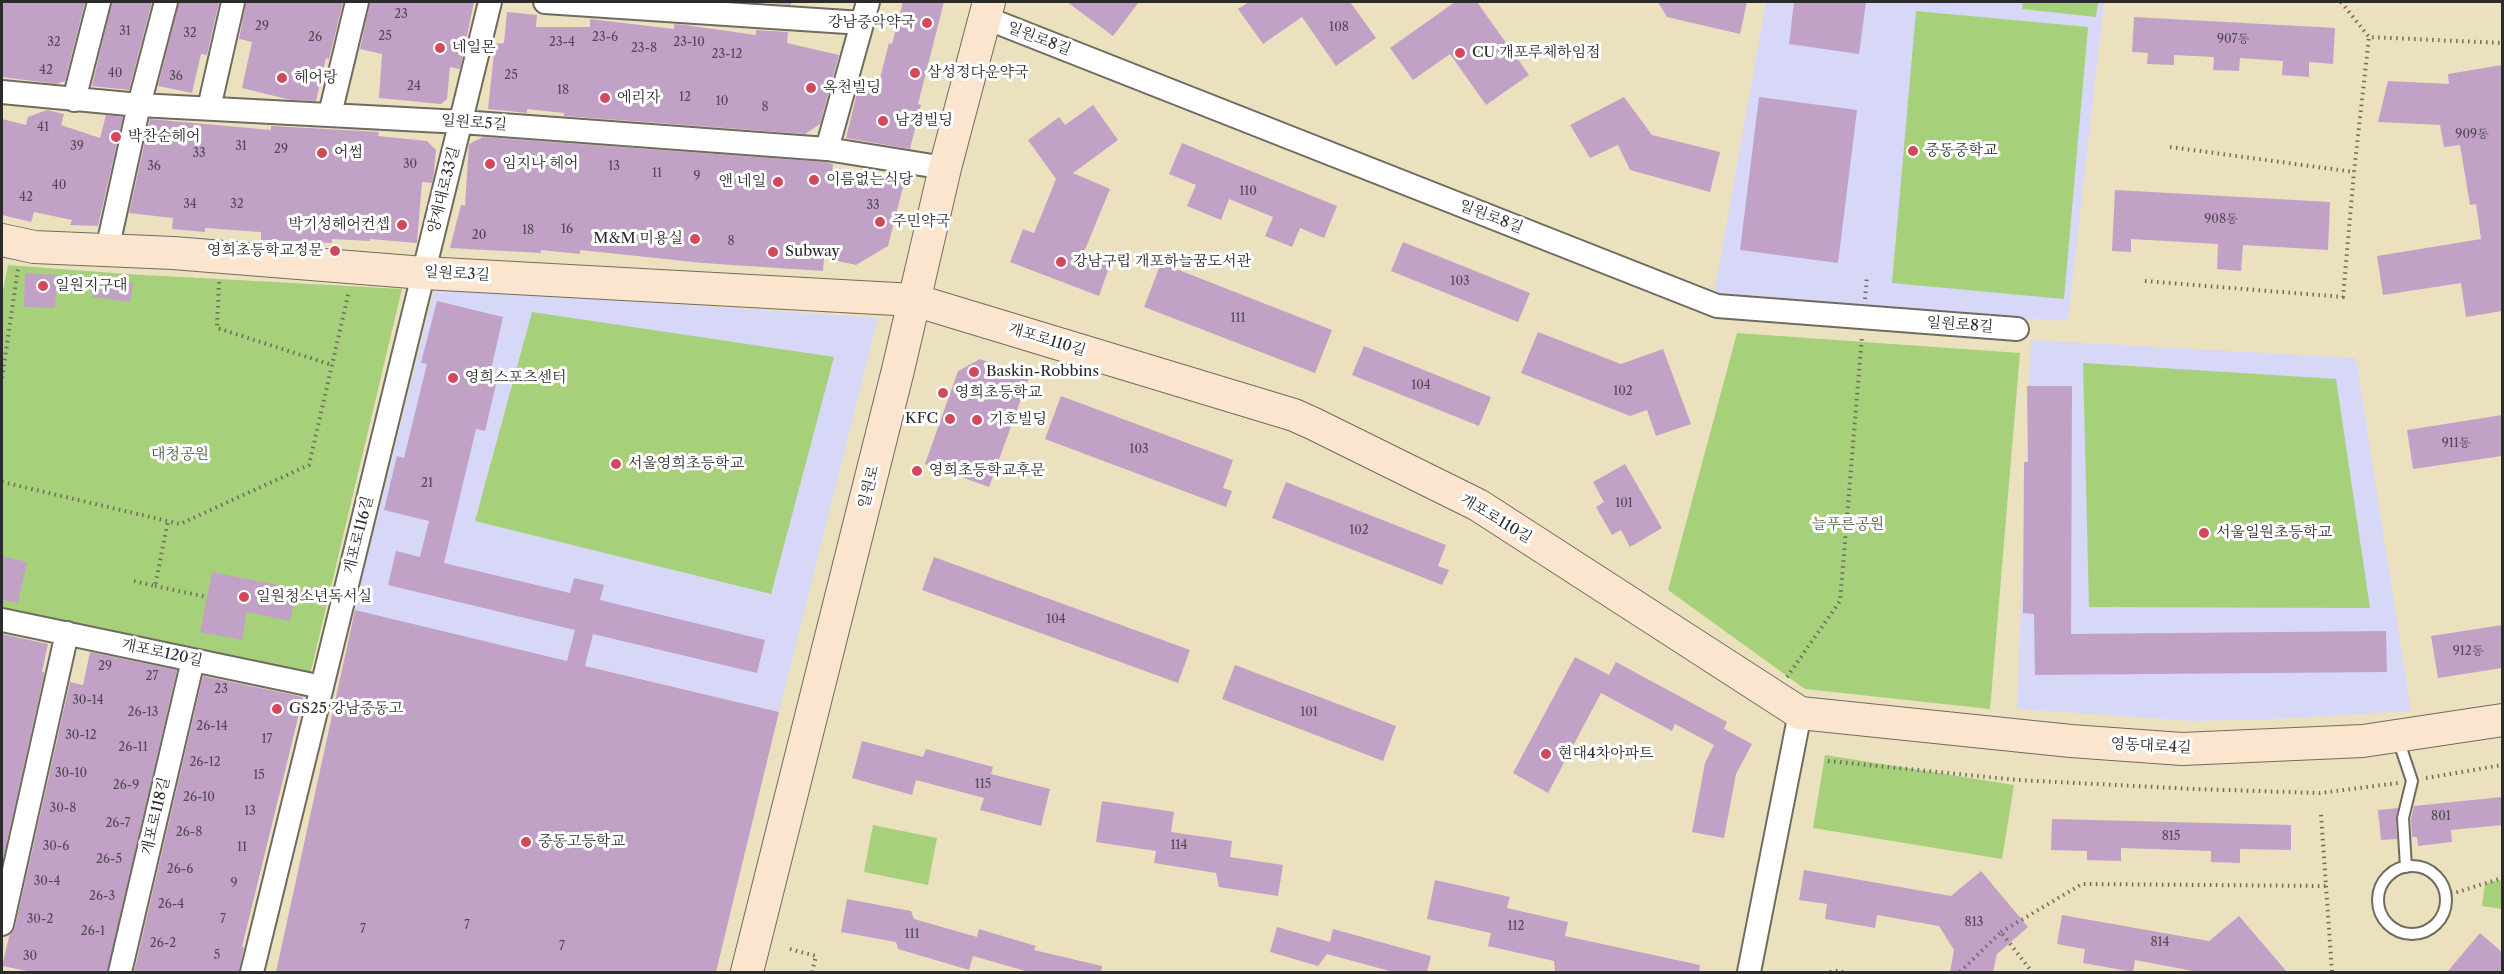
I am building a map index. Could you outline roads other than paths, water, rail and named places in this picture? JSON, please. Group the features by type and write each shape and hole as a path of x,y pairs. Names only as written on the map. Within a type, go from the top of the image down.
{"street":[{"path":"74,100 99,2"},
{"path":"107,250 139,105 166,2"},
{"path":"208,108 233,2"},
{"path":"330,114 357,2"},
{"name":"양재대로33길","path":"424,273 490,2"},
{"path":"545,2 865,12 828,149"},
{"name":"일원로","path":"747,972 945,168 987,10"},
{"name":"일원로8길","path":"987,10 1717,306 1863,319 2017,329"},
{"name":"일원로5길","path":"2,92 139,105 461,122 828,149 945,168"},
{"name":"일원로3길","path":"2,240 34,247 173,253 424,273 914,300"},
{"name":"개포로116길","path":"252,972 424,273"},
{"name":"개포로110길","path":"914,300 1294,415 1479,506 1800,712"},
{"name":"개포로120길","path":"2,620 322,687"},
{"path":"2,924 67,633"},
{"name":"개포로118길","path":"120,972 193,660"},
{"path":"1749,972 1800,712"},
{"name":"영동대로4길","path":"1800,712 2071,741 2182,749 2351,742 2502,720"}],"lane":[{"path":"2397,736 2412,781 2403,818 2406,867"},
{"path":"2406,867 2427,870 2442,885 2445,907 2441,918 2424,932 2412,934 2391,927 2379,909 2380,886 2386,877 2406,867"}],"place":[{"name":"강남중악약국","path":"927,23"},
{"name":"네일몬","path":"440,48"},
{"name":"CU 개포루체하임점","path":"1460,53"},
{"name":"삼성정다운약국","path":"915,73"},
{"name":"헤어랑","path":"282,78"},
{"name":"옥천빌딩","path":"811,88"},
{"name":"에리자","path":"605,98"},
{"name":"남경빌딩","path":"883,121"},
{"name":"박찬순헤어","path":"116,137"},
{"name":"중동중학교","path":"1913,151"},
{"name":"어썸","path":"322,153"},
{"name":"임지나 헤어","path":"490,164"},
{"name":"이름없는식당","path":"814,180"},
{"name":"앤 네일","path":"778,182"},
{"name":"주민약국","path":"880,222"},
{"name":"박기성헤어컨셉","path":"402,225"},
{"name":"M&M 미용실","path":"695,239"},
{"name":"영희초등학교정문","path":"335,251"},
{"name":"Subway","path":"773,252"},
{"name":"강남구립 개포하늘꿈도서관","path":"1061,262"},
{"name":"일원지구대","path":"43,286"},
{"name":"Baskin-Robbins","path":"974,372"},
{"name":"영희스포츠센터","path":"453,378"},
{"name":"영희초등학교","path":"943,393"},
{"name":"KFC","path":"950,419"},
{"name":"기호빌딩","path":"977,420"},
{"name":"서울영희초등학교","path":"616,464"},
{"name":"영희초등학교후문","path":"917,471"},
{"name":"서울일원초등학교","path":"2204,533"},
{"name":"일원청소년독서실","path":"244,597"},
{"name":"GS25 강남중동고","path":"277,709"},
{"name":"현대4차아파트","path":"1546,754"},
{"name":"중동고등학교","path":"526,842"}],"park label":[{"name":"대청공원","path":"180,455"},
{"name":"늘푸른공원","path":"1848,525"}]}
